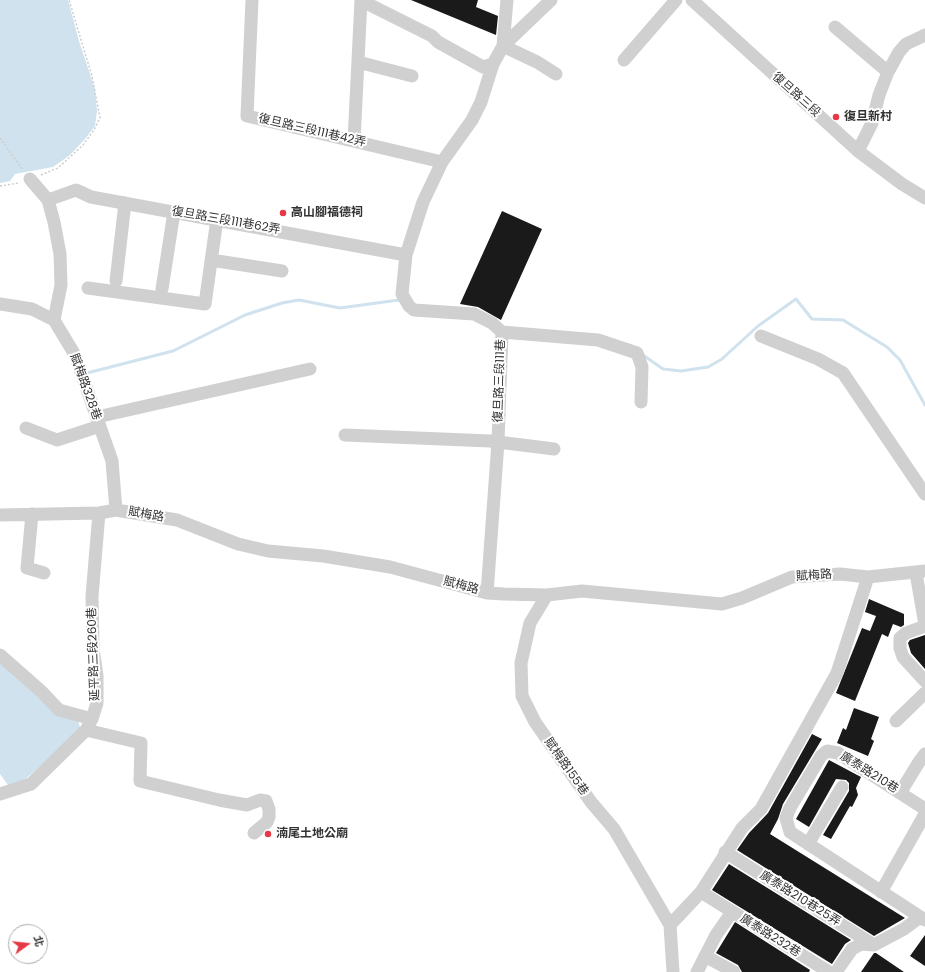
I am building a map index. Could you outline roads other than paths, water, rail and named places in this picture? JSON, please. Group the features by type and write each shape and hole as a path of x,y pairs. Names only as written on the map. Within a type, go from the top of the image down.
{"street":[{"name":"復旦路三段111巷42弄","path":"252,0 247,116 442,162"},
{"path":"354,141 361,0"},
{"path":"367,0 370,5 432,36 438,42 483,67 493,64"},
{"path":"507,0 503,46 537,62 556,74"},
{"name":"復旦路三段111巷","path":"487,593 498,442 502,332 492,323 474,314 414,310 409,306 402,294 406,255 423,202 442,162 472,120 481,102 493,64 503,46 551,0"},
{"path":"624,60 676,0"},
{"name":"復旦路三段","path":"692,0 858,151 902,184 925,198"},
{"path":"835,27 888,72"},
{"path":"858,151 872,123 879,96 888,72 899,52 906,44 925,35"},
{"path":"358,62 412,76"},
{"path":"0,304 32,309 54,320 61,285 60,254 48,200 30,179"},
{"name":"復旦路三段111巷62弄","path":"48,200 76,190 91,197 406,255"},
{"path":"116,281 125,203"},
{"path":"162,288 174,212"},
{"path":"88,288 205,304 217,220"},
{"path":"211,260 282,271"},
{"name":"賦梅路328巷","path":"54,320 75,355 112,461 116,510"},
{"path":"502,332 598,340 637,353 642,367 641,402"},
{"path":"761,336 818,359 843,373 925,494"},
{"path":"26,428 57,440 98,421 310,368"},
{"path":"345,435 498,442 554,449"},
{"name":"賦梅路","path":"0,515 99,513 116,510 177,520 238,544 268,551 323,556 390,567 487,593 547,595 582,591 722,604 742,598 792,577 840,574 868,577 920,572"},
{"name":"延平路三段260巷","path":"89,724 97,703 97,676 93,648 92,596 99,513"},
{"path":"32,514 27,568 44,573"},
{"path":"920,572 925,626 906,633 900,638 900,648 902,657 925,681"},
{"path":"672,972 670,925 701,892 742,828 761,809 837,673 868,577"},
{"name":"賦梅路155巷","path":"547,595 530,623 520,663 522,696 535,722 591,802 614,829 670,925"},
{"path":"0,656 42,692 58,710 89,724 141,743 140,781 247,805 260,800 266,801 269,809 269,817 267,822 254,833"},
{"path":"896,721 925,693"},
{"path":"1,792 31,784 89,724"},
{"name":"廣泰路210巷","path":"922,919 790,832 786,818 790,808 821,756 827,751 838,753 925,809"},
{"path":"900,793 925,754"},
{"path":"808,844 842,787"},
{"path":"881,892 925,814"},
{"name":"廣泰路210巷25弄","path":"726,852 874,945"},
{"name":"廣泰路232巷","path":"701,892 829,972"},
{"name":"廣泰路232巷","path":"697,972 732,912"},
{"path":"836,972 852,949 862,944 874,945 922,919"},
{"path":"705,956 734,972"}],"water":[{"path":"0,0 68,0 79,41 95,89 97,111 95,126 70,155 53,167 15,174 10,181 0,183"},
{"path":"0,658 78,721 81,730 21,783 8,785 0,774"}],"waterway":[{"path":"643,355 663,369 681,371 708,367 722,359 758,326 796,299 812,319 843,320 887,347 900,360 925,405"},
{"path":"87,373 173,351 245,315 282,303 299,300 340,308 399,300"}],"place":[{"name":"復旦新村","path":"836,117"},
{"name":"高山腳福德祠","path":"283,213"},
{"name":"湳尾土地公廟","path":"268,834"}]}
